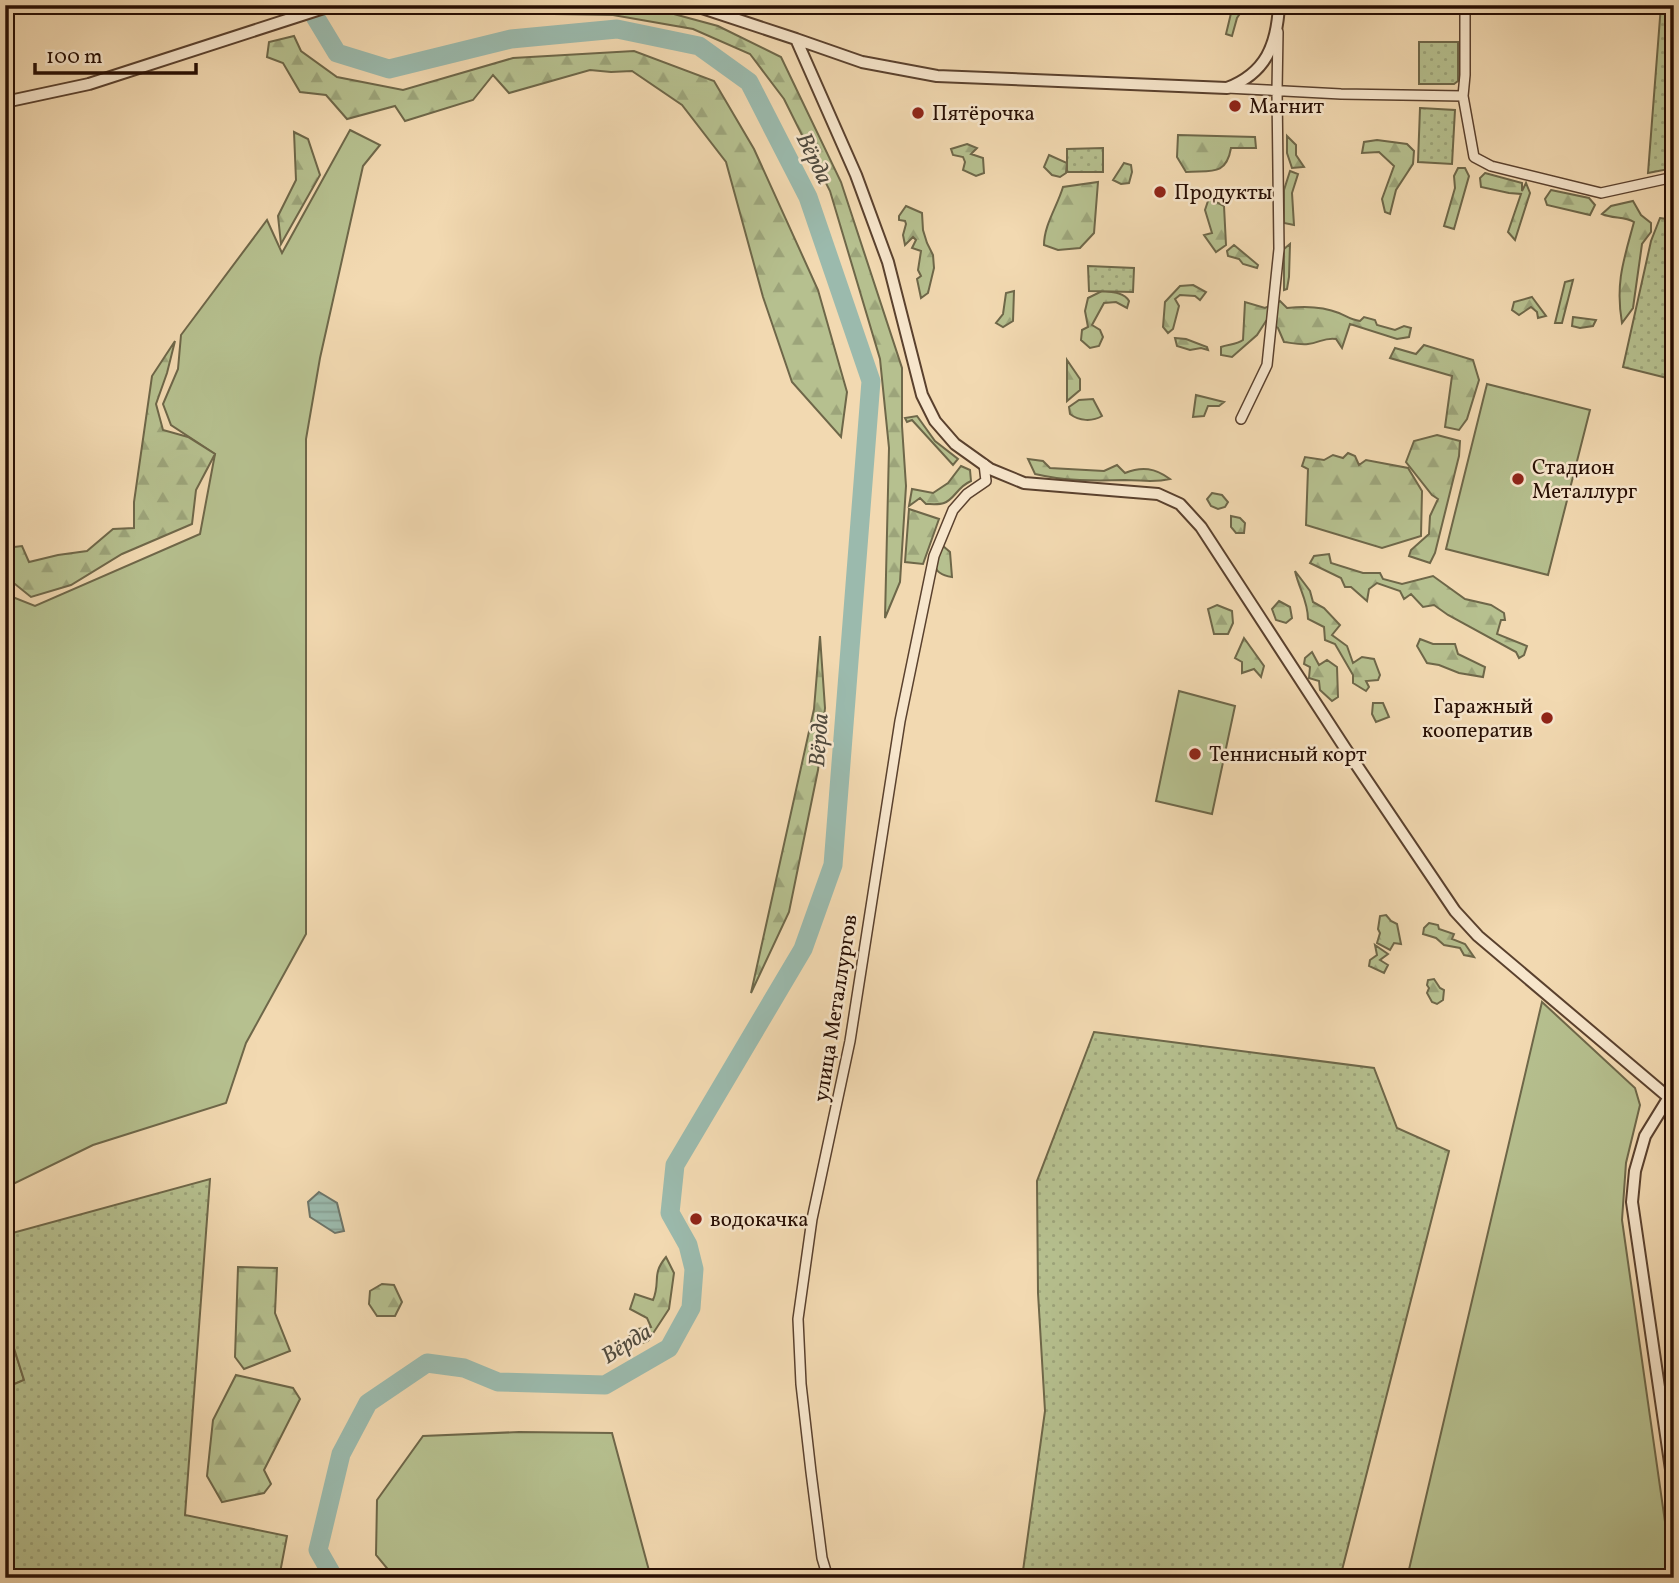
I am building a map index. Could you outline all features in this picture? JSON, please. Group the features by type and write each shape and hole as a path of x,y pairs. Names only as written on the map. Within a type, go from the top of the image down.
{"street":[{"path":"5,102 89,85 334,5"},
{"path":"692,5 862,62 937,76 1463,96"},
{"path":"1241,419 1267,365 1279,249 1279,5"},
{"path":"1465,5 1463,96 1474,157 1491,166 1601,193 1674,177"},
{"path":"1227,88 1245,81 1260,68 1271,48 1279,22"},
{"path":"796,39 856,175 888,262 922,395 935,421 955,444 984,464 1024,484 1158,494 1180,504 1201,527 1455,911 1478,936 1672,1097 1645,1136 1635,1171 1632,1202 1674,1490"},
{"name":"улица Металлургов","path":"828,1578 822,1558 801,1384 798,1319 801,1294 813,1214 850,1041 900,721 933,556 953,510 967,494 986,481 984,464"}],"green space":[{"path":"1233,5 1246,5 1237,18 1232,36 1226,34"},
{"path":"1661,5 1674,5 1674,168 1648,173"},
{"path":"495,6 648,7 718,26 781,57 841,182 902,368 906,486 900,582 885,618 889,448 880,359 830,191 784,99 750,54 693,29 613,15 497,13"},
{"path":"294,36 301,51 337,77 403,90 513,58 634,51 714,81 754,149 818,290 847,392 841,437 792,382 763,297 726,162 682,105 632,71 590,70 509,93 493,75 473,100 405,121 395,106 347,119 326,95 300,92 283,63 267,57 269,42"},
{"path":"1419,42 1458,42 1458,81 1454,84 1419,84"},
{"path":"1420,108 1455,110 1452,164 1418,162"},
{"path":"350,130 380,145 363,166 320,358 306,439 306,934 246,1043 226,1103 93,1145 5,1188 5,594 35,606 200,534 215,454 171,425 163,404 178,369 181,335 267,220 282,253"},
{"path":"294,132 308,139 320,175 281,244 278,216 296,180"},
{"path":"1178,135 1255,137 1256,148 1231,148 1229,157 1221,168 1186,172 1177,157"},
{"path":"1287,136 1296,145 1296,155 1304,167 1292,168 1287,153"},
{"path":"1377,140 1407,144 1414,151 1413,164 1396,190 1390,214 1385,212 1382,199 1394,166 1379,152 1362,153 1364,142"},
{"path":"967,144 977,148 971,154 983,158 984,173 976,176 963,170 963,157 953,155 951,149"},
{"path":"1103,148 1103,172 1067,172 1067,149"},
{"path":"1049,155 1067,163 1066,173 1060,177 1052,175 1044,167"},
{"path":"1124,163 1131,165 1132,172 1129,183 1121,184 1113,180"},
{"path":"1458,168 1465,168 1469,176 1454,229 1444,226"},
{"path":"1290,171 1298,174 1292,193 1294,225 1284,223 1284,190"},
{"path":"1485,173 1522,183 1522,191 1526,183 1530,193 1515,240 1508,232 1521,194 1481,187 1480,178"},
{"path":"1098,182 1094,233 1080,248 1058,250 1044,245 1048,223 1063,187"},
{"path":"1551,190 1589,198 1595,205 1590,215 1547,205 1545,199"},
{"path":"1209,198 1224,206 1226,245 1216,252 1204,235 1212,233 1205,210"},
{"path":"1633,201 1641,215 1651,223 1651,232 1642,244 1633,308 1622,323 1620,283 1634,222 1602,214 1611,206"},
{"path":"906,206 922,213 923,230 933,255 934,268 928,293 921,298 917,279 921,276 918,270 921,251 912,248 916,240 913,237 905,245 903,235 906,224 905,221 899,220"},
{"path":"1660,218 1674,220 1674,363 1671,379 1623,367 1651,241"},
{"path":"1290,244 1289,277 1287,289 1284,290 1284,249"},
{"path":"1234,245 1258,265 1257,268 1228,256 1227,251"},
{"path":"1088,266 1134,268 1133,292 1089,291"},
{"path":"1573,280 1562,323 1555,323 1565,282"},
{"path":"1193,285 1206,292 1200,300 1195,296 1180,295 1175,299 1179,306 1173,329 1168,333 1163,327 1165,302 1180,286"},
{"path":"1014,291 1013,321 1003,327 996,323 1003,314 1006,293"},
{"path":"1102,291 1121,294 1129,301 1127,308 1116,302 1104,303 1092,325 1100,330 1103,337 1099,346 1090,348 1081,340 1082,330 1088,327 1085,311 1088,298"},
{"path":"1532,297 1546,316 1538,318 1537,312 1531,307 1519,315 1512,310 1514,302"},
{"path":"1280,301 1287,308 1326,309 1351,319 1360,321 1364,317 1375,320 1377,325 1395,330 1404,326 1411,328 1409,337 1397,339 1350,324 1342,348 1336,339 1296,344 1284,342 1278,328 1266,321 1257,335 1232,357 1221,355 1221,347 1243,340 1245,302 1265,308"},
{"path":"1573,317 1596,320 1593,326 1580,328 1572,326"},
{"path":"1175,338 1186,339 1207,347 1208,350 1190,350 1177,346"},
{"path":"175,341 156,404 163,430 188,437 215,454 196,490 192,524 122,554 71,585 31,597 10,580 5,581 6,548 22,546 29,562 87,551 113,529 134,528 134,502 152,376"},
{"path":"1424,345 1473,360 1479,380 1467,419 1459,430 1445,427 1452,376 1390,358 1395,348 1416,354"},
{"path":"1067,360 1080,379 1080,390 1067,401"},
{"name":"Стадион Металлург","path":"1487,384 1590,410 1548,575 1446,549"},
{"path":"1196,395 1224,402 1219,406 1208,406 1204,416 1193,417"},
{"path":"1093,399 1102,416 1086,420 1070,414 1069,407 1079,400"},
{"path":"917,416 935,441 958,459 953,465 912,420 907,422 905,418"},
{"path":"1437,435 1460,441 1459,456 1435,553 1430,563 1409,556 1411,550 1429,534 1430,516 1438,499 1406,462 1414,441"},
{"path":"1348,453 1355,456 1359,465 1366,460 1408,468 1422,491 1421,536 1382,548 1306,525 1308,469 1302,466 1305,457 1324,460 1333,455 1343,458"},
{"path":"1028,459 1043,461 1050,468 1104,471 1117,465 1125,473 1148,469 1170,479 1153,481 1057,478 1035,474"},
{"path":"961,466 970,470 971,481 962,486 948,501 926,504 920,498 909,506 912,489 933,493 948,483"},
{"path":"1212,493 1222,495 1228,502 1225,507 1218,509 1211,506 1207,499"},
{"path":"909,509 939,519 923,564 905,562"},
{"path":"1231,516 1240,518 1245,523 1244,533 1236,533 1231,527"},
{"path":"943,546 950,552 952,577 939,573 936,569 936,561"},
{"path":"1329,554 1331,563 1363,573 1380,573 1383,579 1402,584 1433,576 1465,599 1491,605 1504,613 1505,620 1501,620 1497,634 1527,646 1524,655 1519,658 1516,652 1434,605 1423,607 1411,594 1404,599 1400,591 1377,583 1369,589 1367,601 1351,587 1345,587 1341,578 1310,563 1314,556"},
{"path":"1295,571 1310,591 1313,602 1324,608 1340,625 1332,635 1347,646 1353,663 1362,657 1374,659 1380,675 1378,680 1366,681 1369,687 1366,691 1353,683 1353,675 1335,644 1325,640 1324,627 1308,619 1307,606"},
{"path":"1279,601 1290,607 1292,618 1286,623 1276,620 1272,609"},
{"path":"1217,605 1232,611 1233,623 1228,634 1214,634 1208,609"},
{"path":"820,636 825,708 818,770 789,912 751,993 814,709"},
{"path":"1244,638 1264,666 1261,677 1254,669 1242,673 1242,662 1235,658"},
{"path":"1420,639 1433,644 1455,644 1458,654 1485,667 1483,677 1427,663 1417,646"},
{"path":"1312,652 1319,665 1327,660 1337,667 1338,697 1332,701 1320,690 1319,681 1309,678 1310,667 1304,664 1305,658"},
{"name":"Теннисный корт","path":"1179,691 1235,706 1212,814 1156,801"},
{"path":"1373,703 1383,703 1389,717 1376,722 1372,714"},
{"path":"1386,915 1397,924 1401,944 1394,943 1390,950 1377,943 1380,916"},
{"path":"1429,923 1454,934 1452,939 1465,944 1474,957 1464,955 1460,948 1444,945 1436,938 1423,934"},
{"path":"1375,945 1388,954 1380,960 1388,965 1384,973 1369,966 1370,960 1377,955"},
{"path":"1434,979 1444,990 1443,1000 1437,1004 1432,1002 1427,993 1428,980"},
{"path":"1542,1002 1635,1088 1640,1105 1626,1163 1622,1220 1673,1578 1407,1578"},
{"path":"1094,1032 1374,1068 1397,1128 1449,1151 1340,1578 1022,1578 1045,1411 1038,1293 1037,1181"},
{"path":"210,1179 185,1515 287,1536 279,1578 5,1578 5,1388 24,1380 5,1320 5,1235"},
{"path":"666,1257 674,1273 669,1309 648,1341 625,1349 626,1339 638,1329 651,1327 647,1318 630,1309 635,1294 653,1300 657,1274"},
{"path":"238,1267 277,1268 275,1313 290,1351 244,1369 235,1357"},
{"path":"382,1284 394,1285 402,1302 395,1316 377,1316 369,1304 370,1291"},
{"path":"5,1320 24,1380 5,1388"},
{"path":"236,1375 293,1388 300,1399 264,1470 271,1484 264,1493 222,1502 207,1476 213,1420"},
{"path":"519,1432 612,1433 651,1578 395,1578 376,1555 377,1500 423,1436"}],"shaded area":[{"path":"319,1192 337,1203 344,1231 335,1233 310,1217 308,1202"}],"waterway":[{"name":"Вёрда","path":"308,5 337,53 389,69 511,39 617,29 699,46 749,82 808,197 871,381 833,865 803,949 675,1165 670,1213 688,1245 694,1269 691,1308 669,1348 605,1385 498,1382 464,1368 427,1363 368,1403 341,1454 318,1550 334,1578"}],"place":[{"name":"Магнит","path":"1235,106"},
{"name":"Пятёрочка","path":"918,113"},
{"name":"Продукты","path":"1160,192"},
{"name":"Стадион Металлург","path":"1518,479"},
{"name":"Гаражный кооператив","path":"1547,718"},
{"name":"Теннисный корт","path":"1195,754"},
{"name":"водокачка","path":"696,1219"}]}
